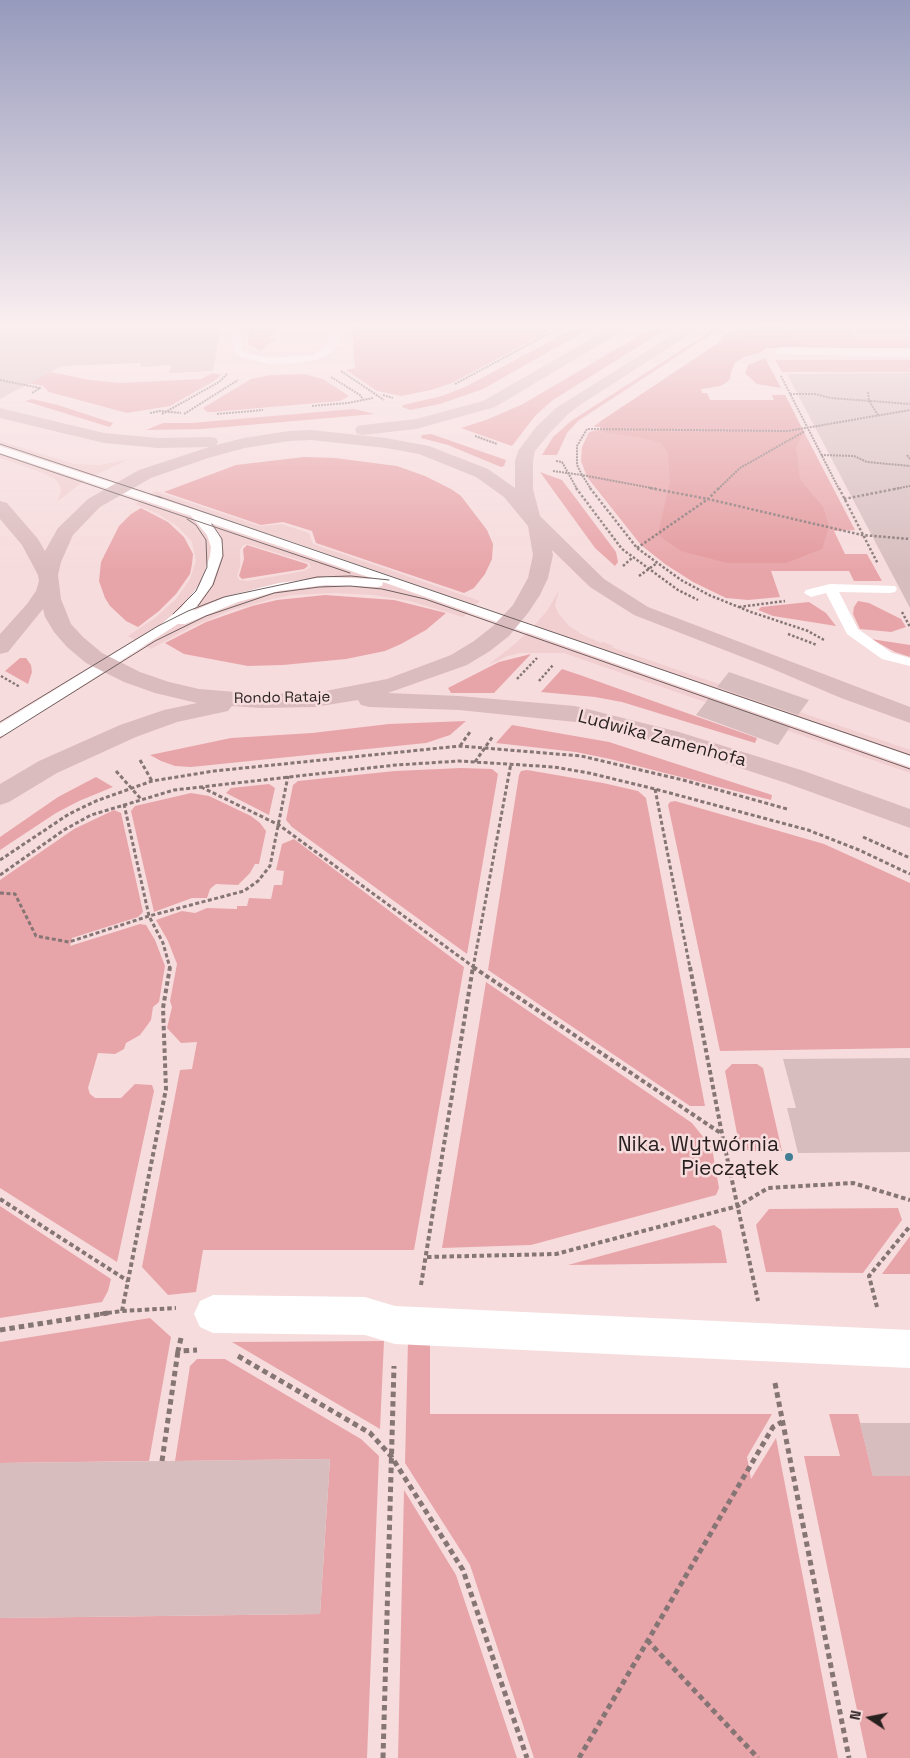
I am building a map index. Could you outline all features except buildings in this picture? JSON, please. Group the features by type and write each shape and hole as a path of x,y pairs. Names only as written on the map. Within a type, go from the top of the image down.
{"main road":[{"path":"311,435 416,424 479,407"},
{"path":"567,407 542,430 527,451 524,461 526,498 534,521 597,583 641,611 910,715"},
{"path":"0,413 83,434 122,440 198,443 289,436"},
{"name":"Rondo Rataje","path":"311,435 386,443 424,450 482,473 510,493 534,521 542,550 538,578 526,602 509,622 482,646 459,660 393,685 357,694 316,700 278,701 222,699 181,692 139,680 106,665 84,651 62,627 53,608 49,578 54,550 65,532 94,503 145,474 202,454 244,443 289,436 311,435"},
{"path":"0,507 31,543 49,578 46,590 34,608 0,647"},
{"name":"Ludwika Zamenhofa","path":"316,700 440,702 575,714 679,740 795,777 910,819"},
{"path":"0,796 48,767 128,731 172,715 216,707 278,701"}],"street":[{"path":"197,1326 365,1316 395,1325 767,1341 899,1349"}],"lane":[{"path":"0,449 449,601 910,762"},
{"path":"0,731 165,628 186,611 201,593 213,568 217,546 213,534 202,521 184,510"},
{"path":"146,639 218,604 263,590 294,584 334,581 370,582 409,589 449,601"},
{"path":"811,593 830,588 890,589"},
{"path":"830,588 852,631 887,656 910,662"}],"path":[{"path":"156,418 175,407"},
{"path":"184,414 195,407"},
{"path":"797,407 910,627"},
{"path":"873,407 878,415"},
{"path":"213,415 272,410"},
{"path":"587,429 780,431 808,429 910,410"},
{"path":"142,414 166,412 189,414"},
{"path":"593,424 587,429 577,446 577,465 586,483 637,548 681,580 709,595 808,631 827,642"},
{"path":"804,432 808,429"},
{"path":"637,548 708,498 740,468 808,429"},
{"path":"470,434 504,446"},
{"path":"821,455 854,456 867,462 910,466"},
{"path":"907,455 910,459"},
{"path":"554,461 562,462 568,474 622,549 632,558"},
{"path":"552,470 708,498 783,518 862,534 910,539"},
{"path":"844,500 910,486"},
{"path":"632,580 657,563"},
{"path":"738,607 802,599 811,593"},
{"path":"516,681 543,652"},
{"path":"538,681 557,660"},
{"path":"0,675 21,688"},
{"path":"475,762 494,734"},
{"path":"0,860 69,814 96,801 152,781 214,770 460,746 581,756 683,780 788,810"},
{"path":"138,757 152,781"},
{"path":"0,875 64,830 91,815 174,790 396,765 475,762 511,763 589,773 656,789 808,830 850,846 910,874"},
{"path":"383,1758 395,1325 418,1301 427,1257 473,967 511,763"},
{"path":"112,767 141,799"},
{"path":"0,894 15,894 36,936 69,942 149,916 251,887 267,872 279,825 288,776"},
{"path":"200,786 279,825 473,967 722,1134"},
{"path":"656,789 722,1134 767,1341 849,1758"},
{"path":"122,1311 166,1088 163,1008 170,966 163,943 149,916 124,804"},
{"path":"856,834 910,858"},
{"path":"427,1257 556,1254 738,1206 768,1188 853,1183 910,1200"},
{"path":"0,1199 128,1281"},
{"path":"899,1349 869,1276 910,1226"},
{"path":"0,1330 122,1311 197,1326"},
{"path":"162,1461 178,1351 197,1326"},
{"path":"178,1351 197,1326"},
{"path":"236,1354 370,1433 391,1456 463,1570 527,1758"},
{"path":"578,1758 773,1427 782,1422"},
{"path":"647,1640 758,1758"}],"shaded area":[{"path":"45,407 64,407 113,423 110,427"},
{"path":"105,407 164,407 127,413"},
{"path":"270,407 213,412 207,412 203,408"},
{"path":"402,407 425,407 410,410"},
{"path":"516,407 545,407 535,416 512,446 461,428"},
{"path":"593,407 599,407 578,421 567,433 557,455 542,455 553,437 571,421"},
{"path":"622,407 791,407 796,416 632,427 594,426"},
{"path":"622,407 791,407 804,432 796,447 800,479 823,507 829,526 822,549 786,563 727,563 681,551 658,535 670,480 668,453 661,443 643,438 606,433 599,426 601,421"},
{"path":"354,409 375,414 202,429 146,430 163,423 191,423"},
{"path":"597,430 804,432 855,530 834,531 845,554 867,554 882,581 854,581 849,571 771,571 780,597 748,600 726,598 693,582 665,564 641,545 587,477 581,461 582,447 589,432"},
{"path":"431,434 506,460 504,466 501,467 448,445 421,438 422,435"},
{"path":"0,441 74,464 99,465 127,460 85,480 57,502 61,491 55,479 0,458"},
{"path":"304,457 335,458 397,466 425,476 451,489 461,496 487,530 493,544 492,559 485,574 474,588 464,593 316,543 312,531 283,522 261,525 164,492 236,465"},
{"path":"540,472 562,480 616,552 618,562 615,566 595,548"},
{"path":"155,491 260,526 282,524 309,533 313,544 480,601 463,617 410,601 373,595 334,593 292,595 229,611 189,628 151,649 128,636 155,618 176,599 190,579 196,561 192,542 178,527 158,514 135,504","holes":["248,544 309,563 311,567 304,571 248,581 239,580 237,576 240,567 240,550 243,545"]},
{"path":"141,508 168,522 184,537 193,554 190,574 176,594 159,611 138,627 126,621 110,606 99,581 101,562 119,526 131,514"},
{"path":"247,545 307,564 308,566 304,569 242,579 239,576 244,559 243,549"},
{"path":"559,590 555,605 558,613 568,625 581,634 601,643 614,646 611,647 910,750 910,773 564,653 520,653 488,665 532,628 547,611"},
{"path":"325,595 394,600 446,613 426,630 401,644 385,651 346,659 248,666 184,654 165,643 206,622 252,606 277,600"},
{"path":"858,601 869,603 901,619 906,627 891,632 860,629 853,614 854,607"},
{"path":"809,602 826,613 836,626 773,616 758,610 761,607"},
{"path":"871,639 910,645 910,657 895,652"},
{"path":"531,654 494,693 451,693 448,688 499,662"},
{"path":"20,658 26,658 31,665 32,672 28,684 5,671"},
{"path":"562,669 757,738 755,743 622,702 595,697 541,692"},
{"path":"466,721 450,735 426,743 191,767 175,766 150,755 231,738 312,733 389,724"},
{"path":"512,725 609,742 772,795 771,800 610,759 576,752 496,743"},
{"path":"461,768 492,769 498,774 467,954 292,827 286,820 293,785 298,781 395,771"},
{"path":"527,770 638,791 646,798 705,1106 690,1106 488,970 519,775 521,771"},
{"path":"96,777 113,787 56,813 0,850 0,837 58,797"},
{"path":"269,784 275,788 269,815 226,793 231,788"},
{"path":"191,793 209,796 251,816 260,823 266,831 259,864 255,864 250,873 238,885 216,884 210,889 207,898 192,898 154,912 131,811 135,806"},
{"path":"675,801 824,844 910,883 910,1048 720,1051 668,805 670,802"},
{"path":"114,810 121,813 143,912 138,917 72,938 70,946 140,924 146,925 155,940 165,966 159,1002 153,1007 151,1020 140,1035 126,1043 124,1049 115,1054 98,1053 88,1088 90,1094 95,1098 121,1098 135,1084 152,1085 154,1091 117,1262 0,1188 0,880 74,829"},
{"path":"294,839 464,967 414,1250 203,1250 196,1292 168,1295 142,1267 180,1070 192,1069 197,1042 181,1043 167,1028 172,1007 170,1001 177,964 168,941 156,920 182,911 195,913 207,908 237,909 237,906 247,906 249,898 271,899 274,885 282,885 284,871 276,870 282,844"},
{"path":"486,982 692,1123 712,1148 719,1188 716,1195 531,1245 442,1248"},
{"path":"732,1064 757,1064 763,1068 782,1151 749,1151 739,1144 725,1071"},
{"path":"0,1206 111,1279 108,1291 102,1302 0,1318"},
{"path":"898,1208 902,1220 863,1273 766,1272 756,1225 769,1209"},
{"path":"714,1225 721,1230 727,1263 568,1265"},
{"path":"910,1236 910,1274 882,1274"},
{"path":"150,1318 171,1337 149,1461 0,1463 0,1342"},
{"path":"384,1341 380,1429 232,1342"},
{"path":"408,1341 430,1342 430,1414 772,1414 747,1457 751,1479 776,1438 838,1758 534,1758 470,1565 405,1463"},
{"path":"197,1359 225,1359 361,1439 379,1456 367,1758 0,1758 0,1618 320,1614 330,1459 175,1461 190,1366"},
{"path":"829,1414 858,1414 873,1476 910,1476 910,1758 867,1758 804,1456 840,1456"},
{"path":"404,1490 456,1575 517,1758 398,1758"}],"tram line":[{"path":"0,444 162,498"},
{"path":"0,454 214,527"},
{"path":"157,496 910,755"},
{"path":"173,614 196,591 207,567 206,540 196,525 187,519"},
{"path":"198,606 213,585 223,556 222,539 214,527"},
{"path":"214,527 350,573"},
{"path":"0,722 158,626 188,611 224,597 317,577 351,576 389,580"},
{"path":"0,738 155,641 206,616 274,593 319,587 350,586 382,589 425,599 910,769"}],"place":[{"name":"Nika. Wytwórnia Pieczątek","path":"789,1157"}]}
